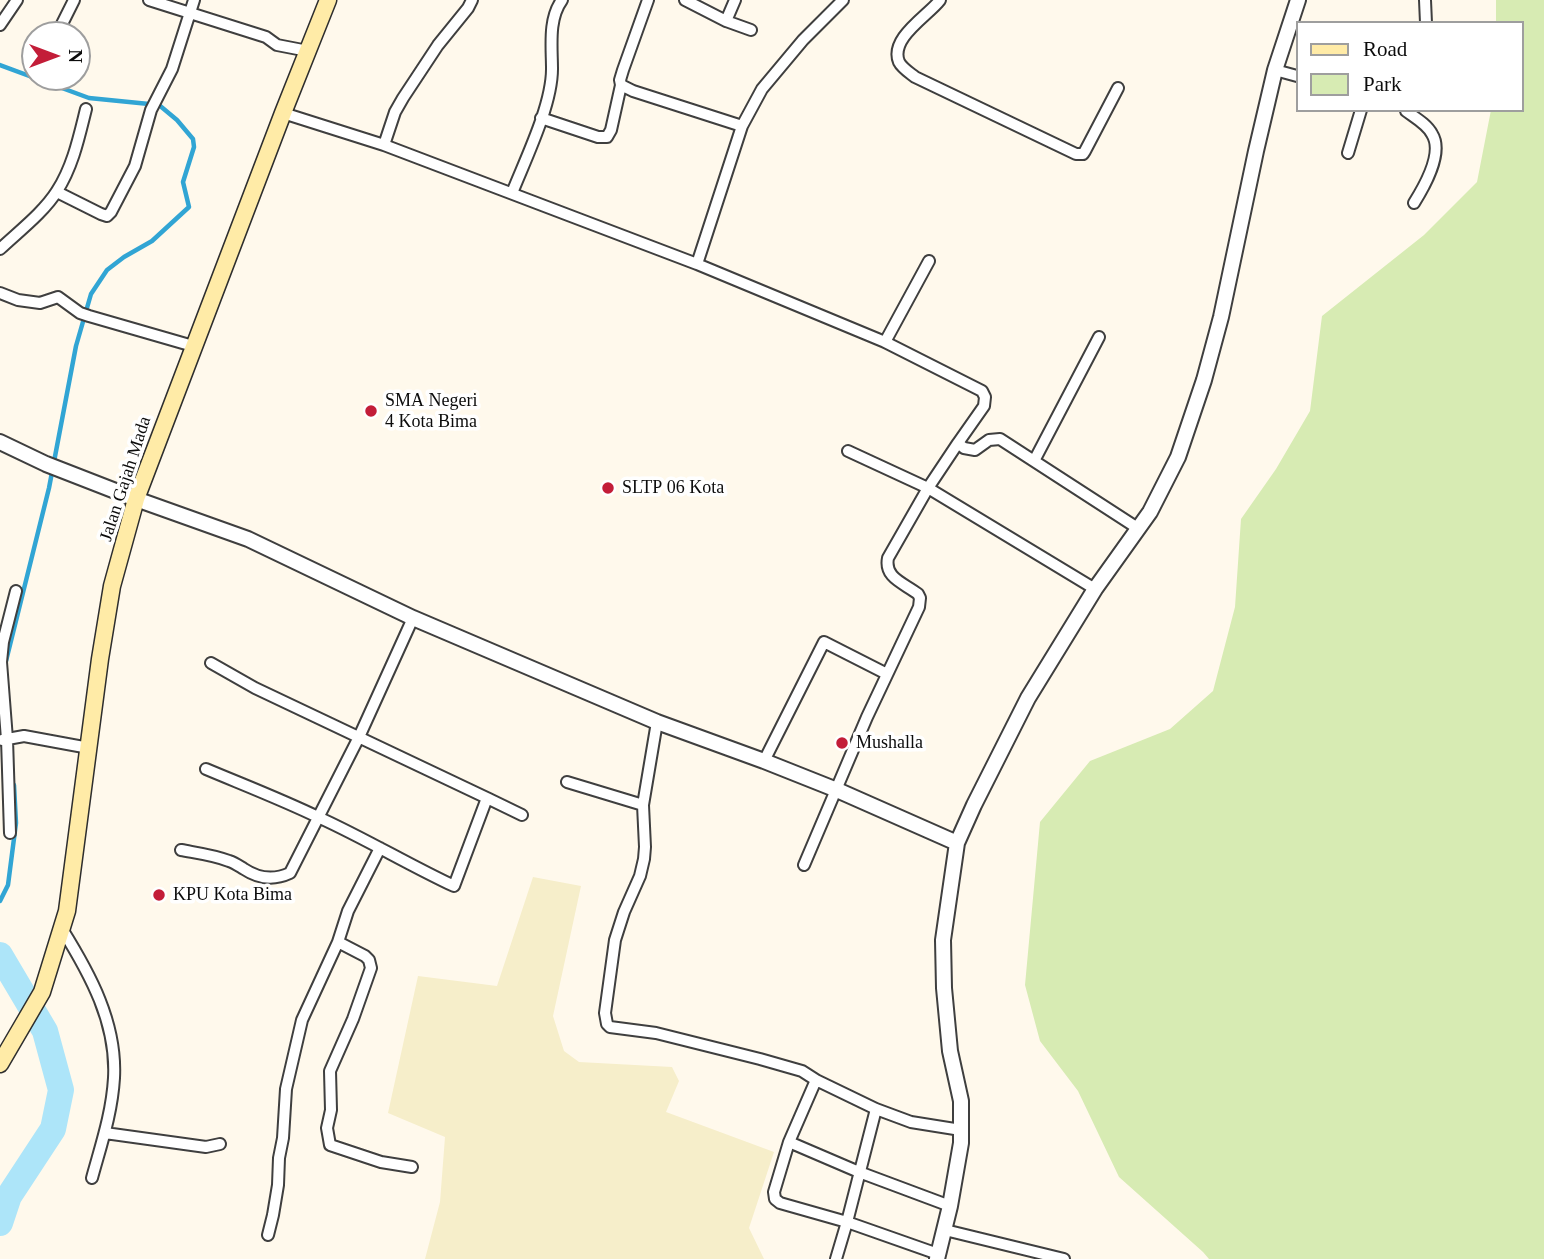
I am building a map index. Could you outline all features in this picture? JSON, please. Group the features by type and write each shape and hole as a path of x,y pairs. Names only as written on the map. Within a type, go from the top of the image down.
{"main road":[{"name":"Jalan Gajah Mada","path":"0,1064 42,992 68,911 112,586 136,499 328,0"}],"street":[{"path":"0,25 17,0"},
{"path":"64,21 74,0"},
{"path":"149,0 266,37 277,46 307,51"},
{"path":"57,192 101,214 107,215 111,212 135,166 152,110 172,69 194,0"},
{"path":"384,145 395,112 403,98 472,0"},
{"path":"512,193 551,88 554,16 562,0"},
{"path":"541,118 598,137 607,137 611,131 622,70 648,0"},
{"path":"685,0 726,22 751,30"},
{"path":"726,22 735,0"},
{"path":"697,264 742,126 762,89 803,40 843,0"},
{"path":"940,0 913,26 899,48 901,65 915,77 1076,154 1085,151 1118,88"},
{"path":"816,1080 789,1142 774,1192 775,1199 780,1203 847,1222 938,1257 961,1143 961,1101 950,1051 943,940 957,843 1028,698 1095,589 1139,529 1178,457 1204,380 1221,317 1275,70 1298,0"},
{"path":"1425,0 1426,21"},
{"path":"1275,70 1296,76"},
{"path":"621,85 742,126"},
{"path":"0,249 29,223 57,192 72,161 86,108"},
{"path":"1348,153 1360,112"},
{"path":"1408,112 1432,134 1435,143 1434,160 1426,183 1414,203"},
{"path":"283,113 384,145 697,264 885,342 982,391 984,406 928,488 888,558 887,565 891,575 918,594 919,607 804,864"},
{"path":"885,342 929,261"},
{"path":"0,293 18,300 40,303 58,297 83,314 193,346"},
{"path":"1034,461 1099,337"},
{"path":"958,443 964,448 975,450 989,440 1000,439 1139,529"},
{"path":"0,442 136,499 248,539 413,618 657,722 837,790 957,843"},
{"path":"848,451 928,488 1095,589"},
{"path":"10,833 3,740 1,662 3,642 16,591"},
{"path":"181,850 236,863 246,871 260,876 277,878 290,873 359,737 413,618"},
{"path":"764,761 824,642 887,674"},
{"path":"211,663 255,688 522,815"},
{"path":"657,722 643,805 644,859 615,940 605,1013 607,1024 610,1027 656,1034 802,1070 816,1080 876,1110 911,1122 961,1130"},
{"path":"3,740 24,736 89,748"},
{"path":"206,769 318,817 454,887 487,798"},
{"path":"567,782 643,805"},
{"path":"268,1235 278,1185 286,1089 302,1020 338,942 348,911 380,848"},
{"path":"62,929 96,989 107,1018 113,1054 114,1078 105,1133 92,1178"},
{"path":"338,942 365,956 371,968 353,1019 330,1071 331,1110 327,1128 330,1145 381,1162 412,1167"},
{"path":"836,1259 876,1110"},
{"path":"105,1133 206,1147 220,1144"},
{"path":"789,1142 950,1206"},
{"path":"945,1230 1064,1259"}],"shaded area":[{"path":"533,877 581,886 553,1016 564,1051 579,1062 672,1067 679,1081 666,1112 774,1152 749,1228 764,1259 425,1259 440,1202 445,1137 388,1113 418,976 497,986"}],"green space":[{"path":"1496,0 1544,0 1544,1259 1209,1259 1119,1177 1078,1091 1040,1041 1025,985 1040,822 1090,761 1170,729 1213,691 1235,607 1241,519 1276,469 1310,411 1322,316 1424,235 1477,182 1491,112 1523,112 1523,21 1496,21"}],"waterway":[{"path":"0,65 89,98 159,105 177,120 193,139 194,147 183,182 189,207 152,241 107,270 91,294 76,346 49,488 6,661"},
{"path":"0,901 8,885 16,823 14,785"},
{"path":"0,955 45,1031 61,1090 53,1129 9,1196 0,1223"}],"place":[{"name":"SMA Negeri 4 Kota Bima","path":"371,411"},
{"name":"SLTP 06 Kota","path":"608,488"},
{"name":"Mushalla","path":"842,743"},
{"name":"KPU Kota Bima","path":"159,895"}]}
